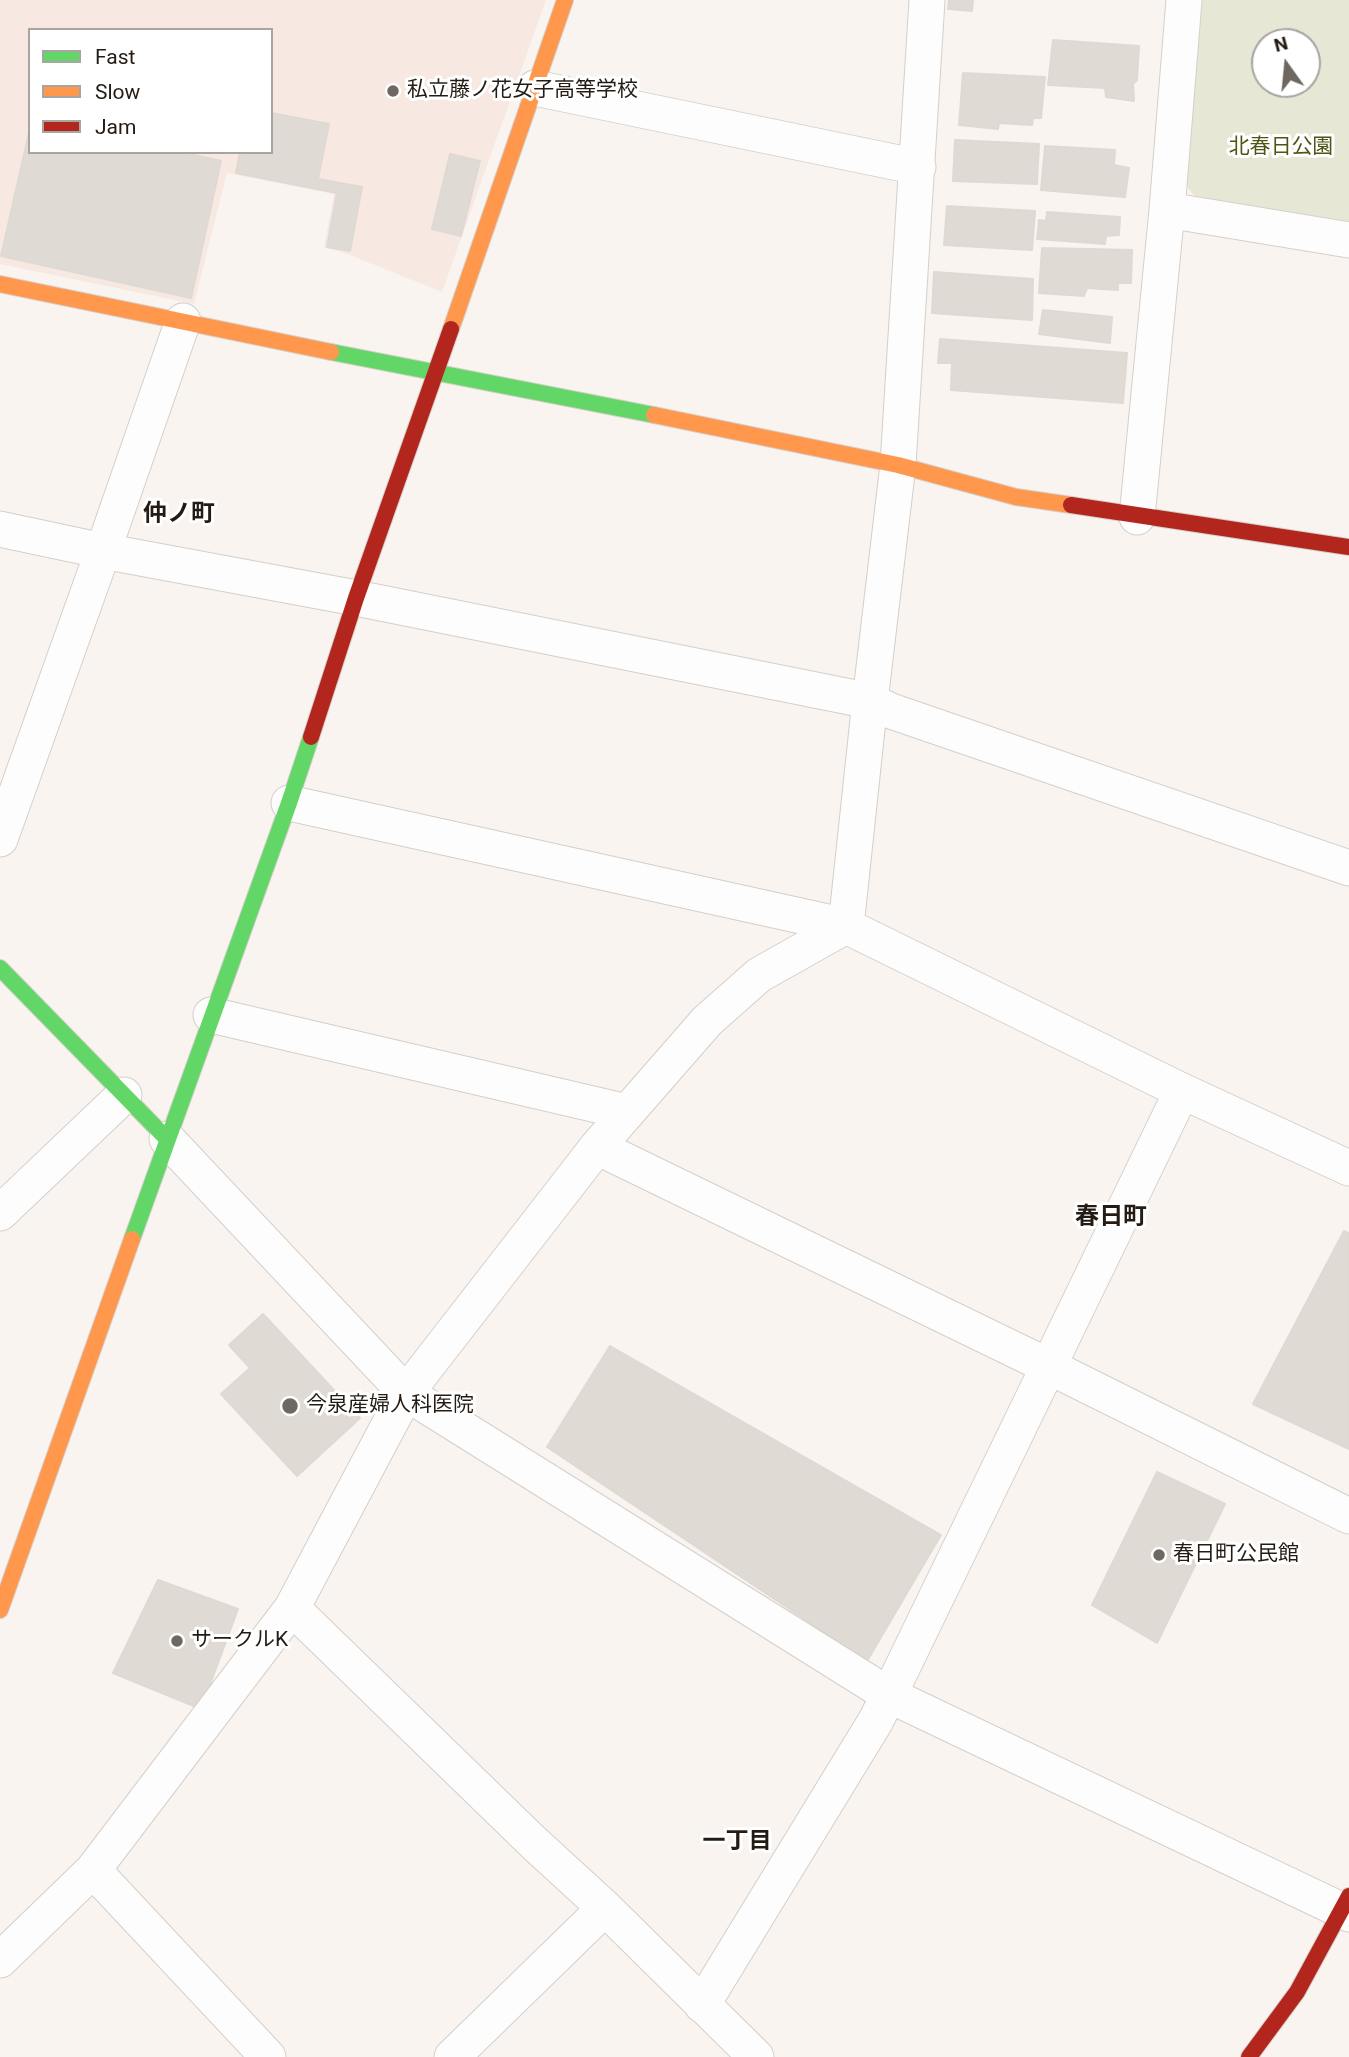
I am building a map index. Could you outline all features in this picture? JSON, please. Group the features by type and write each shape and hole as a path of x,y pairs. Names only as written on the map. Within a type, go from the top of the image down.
{"street":[{"path":"0,1610 289,803 356,598 565,0"},
{"path":"846,926 898,466 927,0"},
{"path":"1137,517 1184,0"},
{"path":"535,88 918,167"},
{"path":"1167,210 1349,240"},
{"path":"0,284 436,374 705,424 898,466 1016,497 1349,547"},
{"path":"0,839 183,321"},
{"path":"0,529 870,701 891,711 1349,868"},
{"path":"289,803 846,926 1182,1091 1349,1168"},
{"path":"0,1960 93,1870 292,1608 406,1393 597,1147 707,1021 759,975 846,926"},
{"path":"0,968 167,1139 406,1393 889,1695 1347,1907 1297,1992 1250,2056"},
{"path":"211,1015 627,1112"},
{"path":"702,2005 889,1695 1182,1091"},
{"path":"0,1213 124,1095"},
{"path":"597,1147 1349,1516"},
{"path":"292,1608 756,2057"},
{"path":"93,1870 268,2057"},
{"path":"453,2057 605,1908"}],"shaded area":[{"name":"私立藤ノ花女子高等学校","path":"0,0 546,0 442,292 324,247 334,194 227,173 194,304 0,264"}],"green space":[{"name":"北春日公園","path":"1202,0 1349,0 1349,228 1196,198 1183,182"}],"building":[{"path":"949,0 973,0 972,11 948,9"},
{"path":"1053,40 1139,46 1137,80 1133,84 1134,101 1106,97 1105,88 1048,85"},
{"path":"963,73 1045,77 1041,118 1033,118 1032,125 999,123 998,129 959,125"},
{"path":"273,113 329,124 318,179 362,187 350,251 327,247 337,193 236,173 240,154 273,154"},
{"path":"28,137 28,154 190,154 221,161 191,298 1,256"},
{"path":"955,140 1039,144 1037,184 953,181"},
{"path":"1045,146 1115,150 1114,165 1129,168 1125,197 1041,190"},
{"path":"450,154 480,161 461,236 432,229"},
{"path":"947,206 1035,211 1032,250 944,245"},
{"path":"1047,212 1120,217 1119,235 1106,236 1105,244 1037,239 1039,220 1046,221"},
{"path":"1042,248 1132,250 1131,283 1118,283 1118,290 1087,288 1084,296 1039,293"},
{"path":"934,272 1033,279 1032,320 932,313"},
{"path":"1043,310 1112,317 1110,343 1039,334"},
{"path":"940,339 1127,353 1123,403 951,390 952,363 938,363"},
{"path":"1344,1231 1349,1233 1349,1449 1253,1404"},
{"name":"今泉産婦人科医院","path":"263,1314 360,1418 297,1476 221,1394 250,1368 229,1345"},
{"path":"610,1346 941,1535 867,1661 547,1447"},
{"name":"春日町公民館","path":"1157,1472 1225,1504 1157,1643 1092,1605"},
{"name":"サークルK","path":"158,1580 238,1609 201,1709 113,1673"}],"traffic: fast":[{"path":"331,352 654,415"},
{"path":"132,1239 311,737"},
{"path":"0,968 167,1139"}],"traffic: slow":[{"path":"451,329 565,0"},
{"path":"0,284 331,352"},
{"path":"654,415 898,465 1016,497 1071,505"},
{"path":"0,1610 132,1239"}],"traffic: jam":[{"path":"311,737 356,598 451,329"},
{"path":"1071,505 1349,547"},
{"path":"1249,2057 1297,1992 1349,1896"}],"place":[{"name":"私立藤ノ花女子高等学校","path":"393,91"},
{"name":"今泉産婦人科医院","path":"290,1406"},
{"name":"春日町公民館","path":"1159,1555"},
{"name":"サークルK","path":"177,1641"}],"district":[{"name":"仲ノ町","path":"179,515"},
{"name":"春日町","path":"1111,1218"},
{"name":"一丁目","path":"737,1842"}]}
